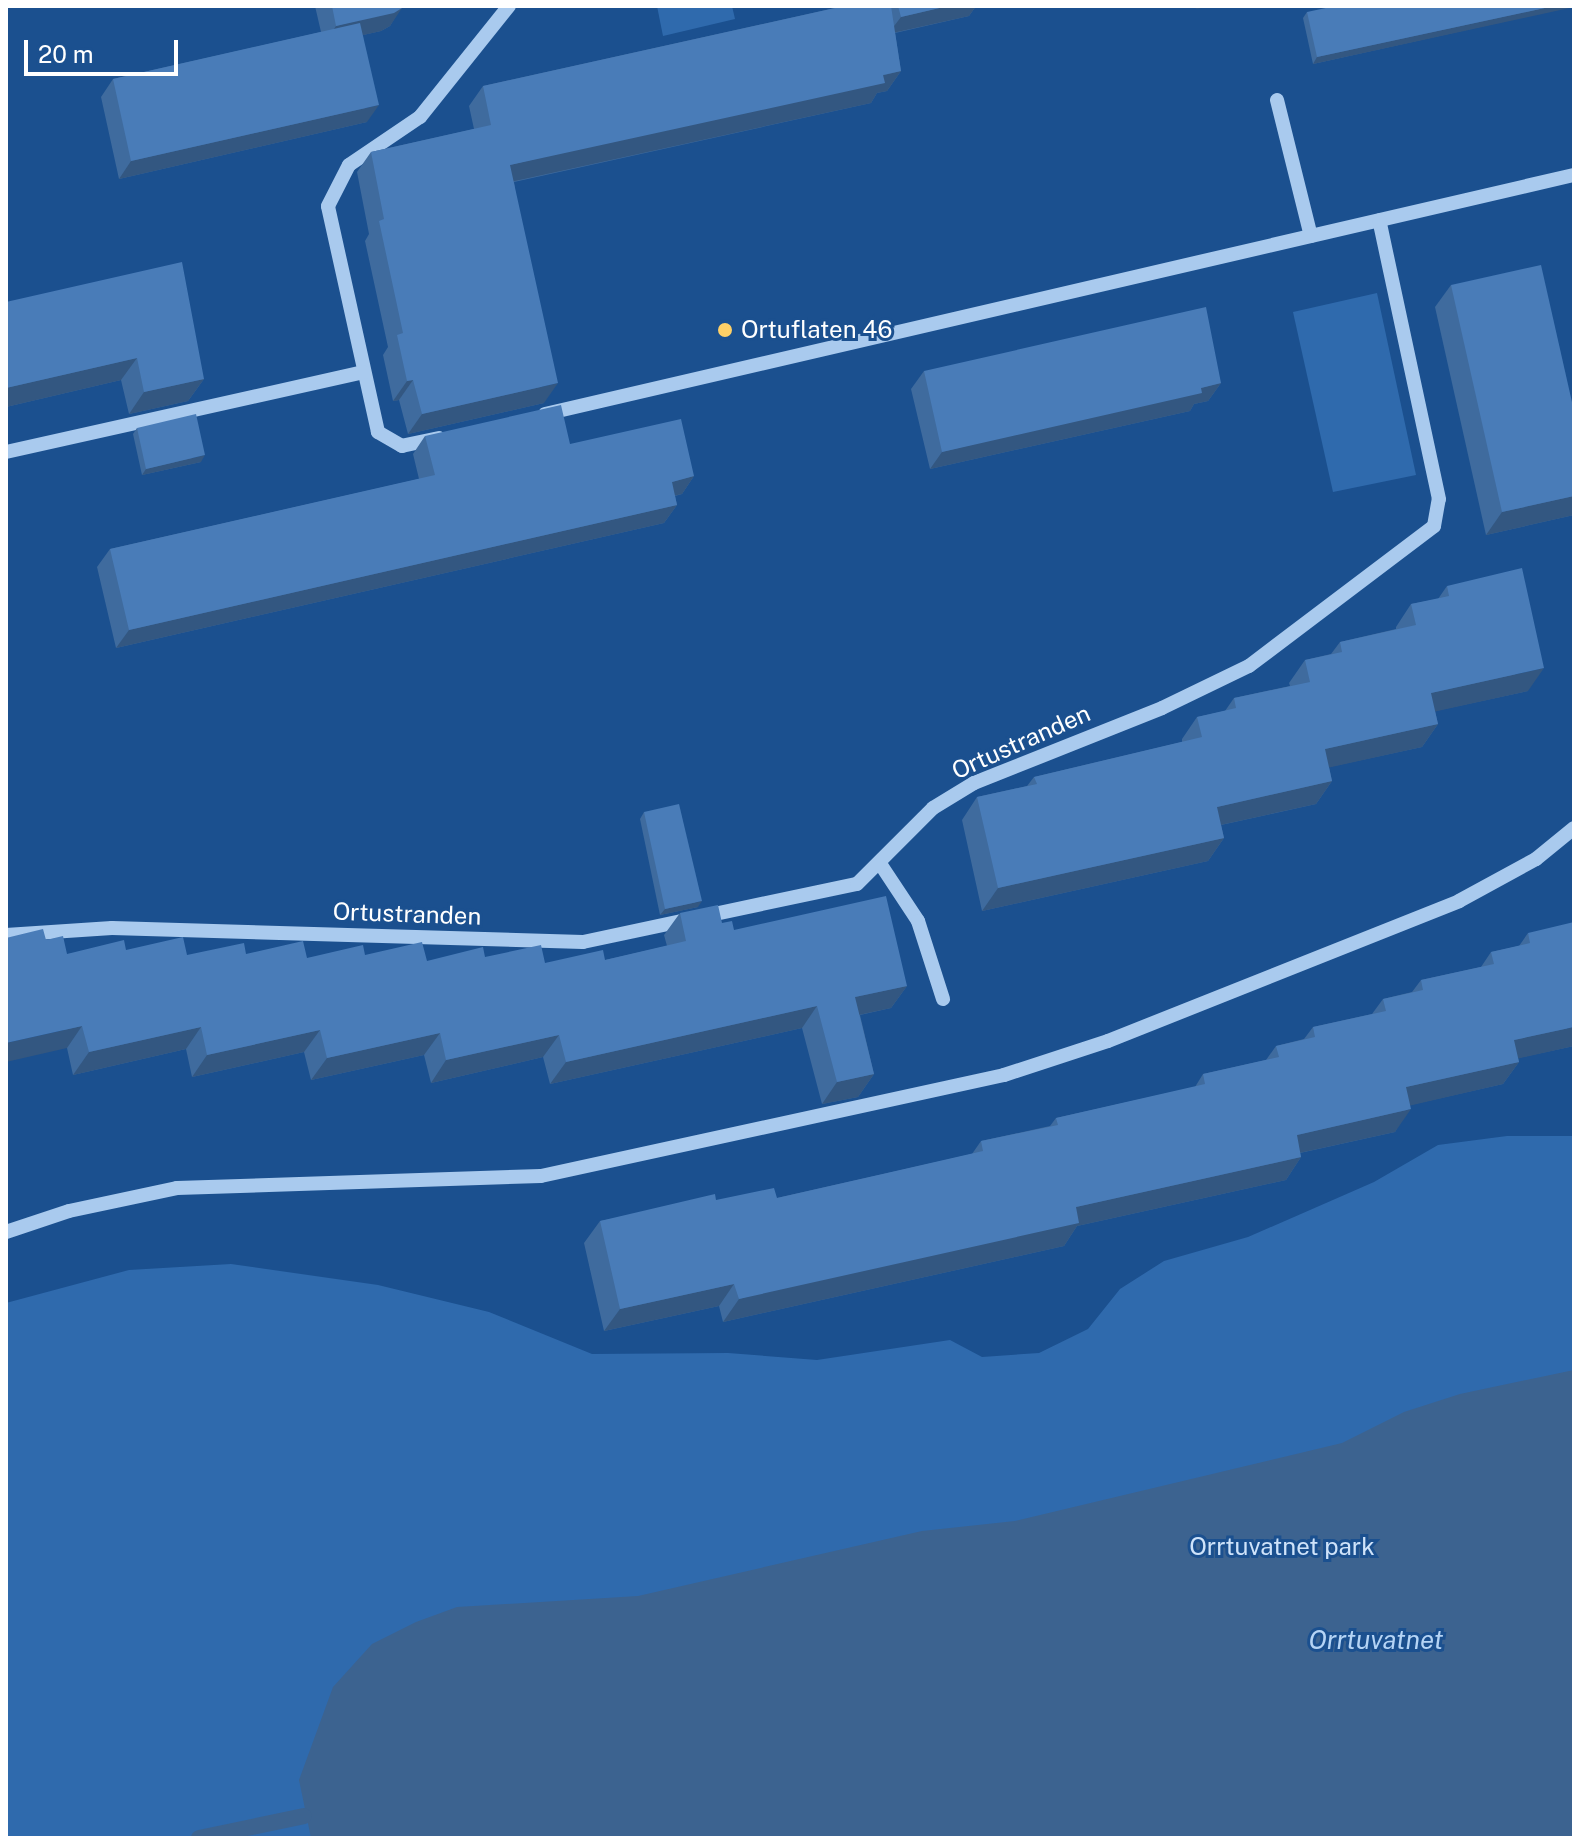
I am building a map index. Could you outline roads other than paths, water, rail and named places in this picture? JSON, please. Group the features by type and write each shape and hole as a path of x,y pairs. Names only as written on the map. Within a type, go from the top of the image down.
{"street":[{"path":"456,435 402,446 378,432 328,206 349,165 420,117 509,6"},
{"path":"1277,100 1311,236"},
{"path":"528,418 1574,175"},
{"name":"Ortustranden","path":"6,935 34,929 112,928 583,942 832,893 857,884 881,865 933,808 974,783 1162,708 1249,666 1434,526 1439,499 1379,220"},
{"path":"6,452 363,372"},
{"path":"6,1232 80,1208 177,1188 541,1176 1004,1075 1108,1041 1459,901 1536,859 1574,828"},
{"path":"881,865 918,921 943,999"}],"water":[{"name":"Orrtuvatnet","path":"1574,1370 1574,1838 311,1838 299,1780 333,1687 372,1644 416,1622 457,1607 638,1596 922,1531 1015,1521 1342,1443 1404,1412 1460,1394"}],"waterway":[{"path":"199,1838 304,1816"}],"place":[{"name":"Ortuflaten 46","path":"725,330"}],"park label":[{"name":"Orrtuvatnet park","path":"1282,1547"}]}
